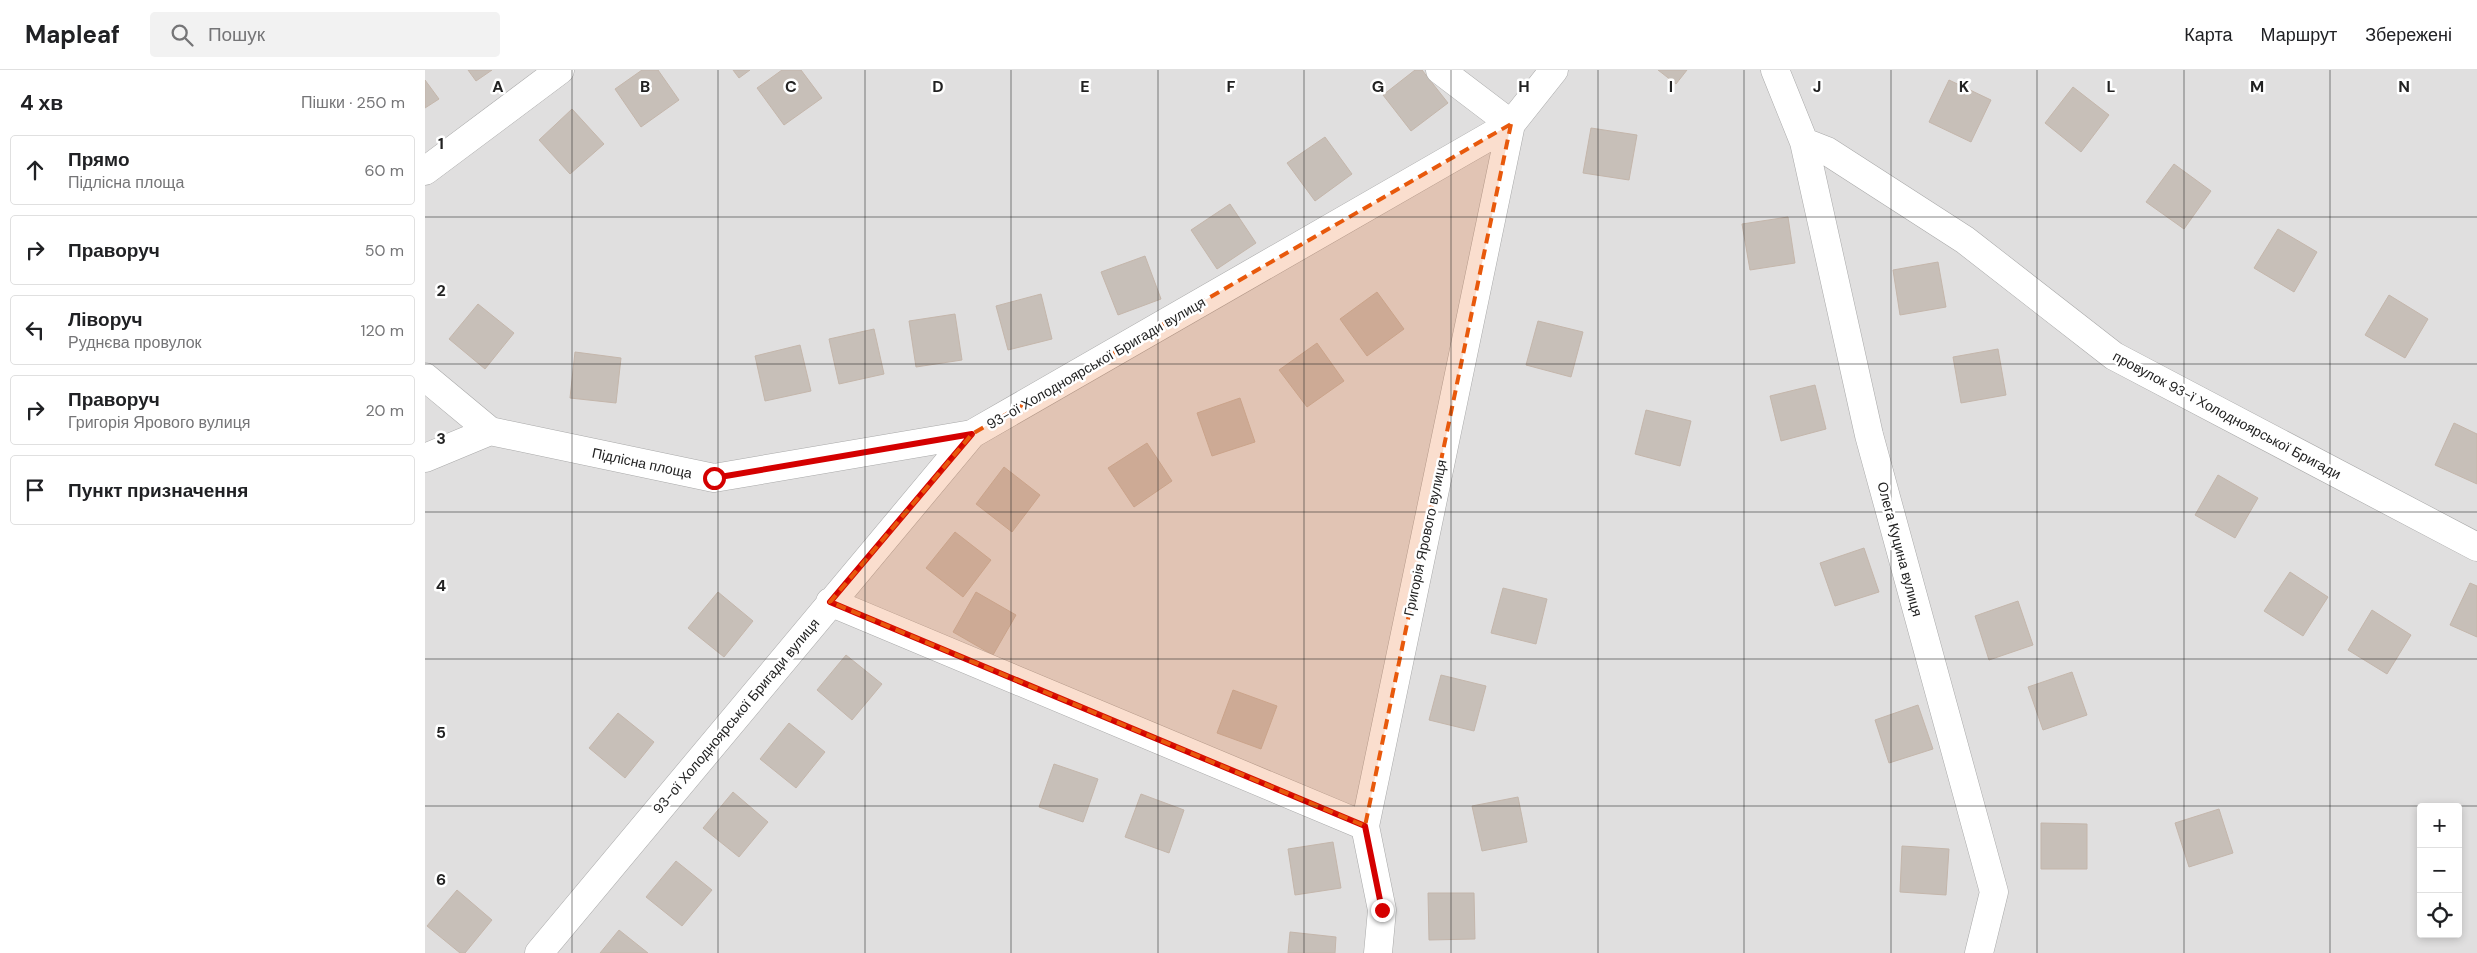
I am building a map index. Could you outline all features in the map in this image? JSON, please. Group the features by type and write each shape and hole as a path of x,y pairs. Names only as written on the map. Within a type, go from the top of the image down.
{"street":[{"path":"425,171 560,70"},
{"path":"1440,70 1511,124"},
{"name":"93-ої Холодноярської Бригади вулиця","path":"539,953 972,434 1511,124 1554,70"},
{"path":"1775,70 1804,142"},
{"name":"Григорія Ярового вулиця","path":"1378,953 1382,910 1365,826 1511,124"},
{"name":"провулок 93-ї Холодноярської Бригади","path":"1804,142 1827,151 1965,240 2114,356 2477,547"},
{"name":"Олега Куцина вулиця","path":"1804,142 1869,435 1994,892 1979,953"},
{"name":"Підлісна площа","path":"425,377 490,431 714,478 972,434"},
{"path":"425,458 490,431"},
{"path":"830,602 1365,826"}],"highlighted area":[{"path":"1511,124 1365,826 830,602 972,434"}],"shaded area":[{"path":"425,70 2477,70 2477,953 425,953"}],"building":[{"path":"468,70 492,70 476,81"},
{"path":"642,70 658,70 679,100 641,127 615,89"},
{"path":"733,70 750,70 739,78"},
{"path":"782,70 801,70 822,98 784,125 757,88"},
{"path":"1415,70 1422,70 1448,103 1411,131 1383,95"},
{"path":"1658,70 1687,70 1676,84"},
{"path":"425,80 439,99 425,108"},
{"path":"1949,80 1991,100 1971,142 1929,122"},
{"path":"2073,87 2109,115 2081,152 2045,123"},
{"path":"572,109 604,144 570,174 539,140"},
{"path":"1591,128 1637,135 1629,180 1583,173"},
{"path":"1325,137 1352,174 1315,201 1287,163"},
{"path":"2174,164 2211,191 2184,229 2146,202"},
{"path":"1230,204 1256,243 1217,269 1191,230"},
{"path":"1788,217 1795,263 1750,270 1742,224"},
{"path":"2278,229 2317,252 2294,292 2254,268"},
{"path":"1145,256 1161,299 1118,315 1101,272"},
{"path":"1938,262 1946,307 1900,315 1893,270"},
{"path":"1377,292 1404,329 1367,356 1340,319"},
{"path":"1041,294 1052,339 1008,350 996,306"},
{"path":"2389,295 2428,319 2405,358 2365,335"},
{"path":"478,304 514,333 485,369 449,339"},
{"path":"955,314 962,360 916,367 909,321"},
{"path":"1538,321 1583,332 1571,377 1526,365"},
{"path":"874,329 884,374 839,384 829,339"},
{"path":"1317,343 1344,381 1307,407 1279,370"},
{"path":"800,345 811,391 765,401 755,356"},
{"path":"1998,349 2006,395 1961,403 1953,357"},
{"path":"575,352 621,358 616,403 570,398"},
{"path":"1815,385 1826,429 1781,441 1770,396"},
{"path":"1240,398 1255,442 1212,456 1197,413"},
{"path":"1646,410 1691,421 1680,466 1635,454"},
{"path":"2454,423 2477,434 2477,484 2435,465"},
{"path":"1147,443 1172,481 1134,507 1108,468"},
{"path":"1004,467 1040,495 1012,532 976,504"},
{"path":"2218,475 2258,498 2235,538 2195,515"},
{"path":"955,532 991,560 963,597 926,568"},
{"path":"1864,548 1879,592 1835,606 1820,563"},
{"path":"2290,572 2328,597 2303,636 2264,611"},
{"path":"2470,583 2477,586 2477,637 2450,625"},
{"path":"1503,588 1547,599 1536,644 1491,633"},
{"path":"718,592 753,621 724,657 688,628"},
{"path":"976,592 1016,615 993,655 953,632"},
{"path":"2018,601 2033,645 1989,660 1975,616"},
{"path":"2372,610 2411,635 2387,674 2348,650"},
{"path":"846,655 882,684 852,720 817,690"},
{"path":"2072,672 2087,715 2043,730 2028,687"},
{"path":"1441,675 1486,686 1474,731 1429,720"},
{"path":"1233,690 1277,706 1261,749 1217,733"},
{"path":"1918,705 1933,749 1889,763 1875,720"},
{"path":"618,713 654,742 625,778 589,748"},
{"path":"789,723 825,752 796,788 760,759"},
{"path":"1054,764 1098,779 1083,822 1039,807"},
{"path":"733,792 768,822 739,857 703,828"},
{"path":"1141,794 1184,810 1169,853 1125,837"},
{"path":"1518,797 1527,842 1482,851 1472,806"},
{"path":"2219,809 2233,853 2189,867 2175,823"},
{"path":"2041,823 2087,824 2087,869 2041,869"},
{"path":"1333,842 1341,888 1295,895 1288,849"},
{"path":"1902,846 1949,849 1946,895 1900,892"},
{"path":"676,861 712,890 682,926 646,897"},
{"path":"457,890 492,920 465,953 460,953 427,926"},
{"path":"1428,893 1474,893 1475,939 1429,940"},
{"path":"619,930 648,953 600,953"},
{"path":"1290,932 1336,937 1335,953 1288,953"}],"route":[{"path":"714,478 972,434 830,602 1365,826 1382,910"}]}
